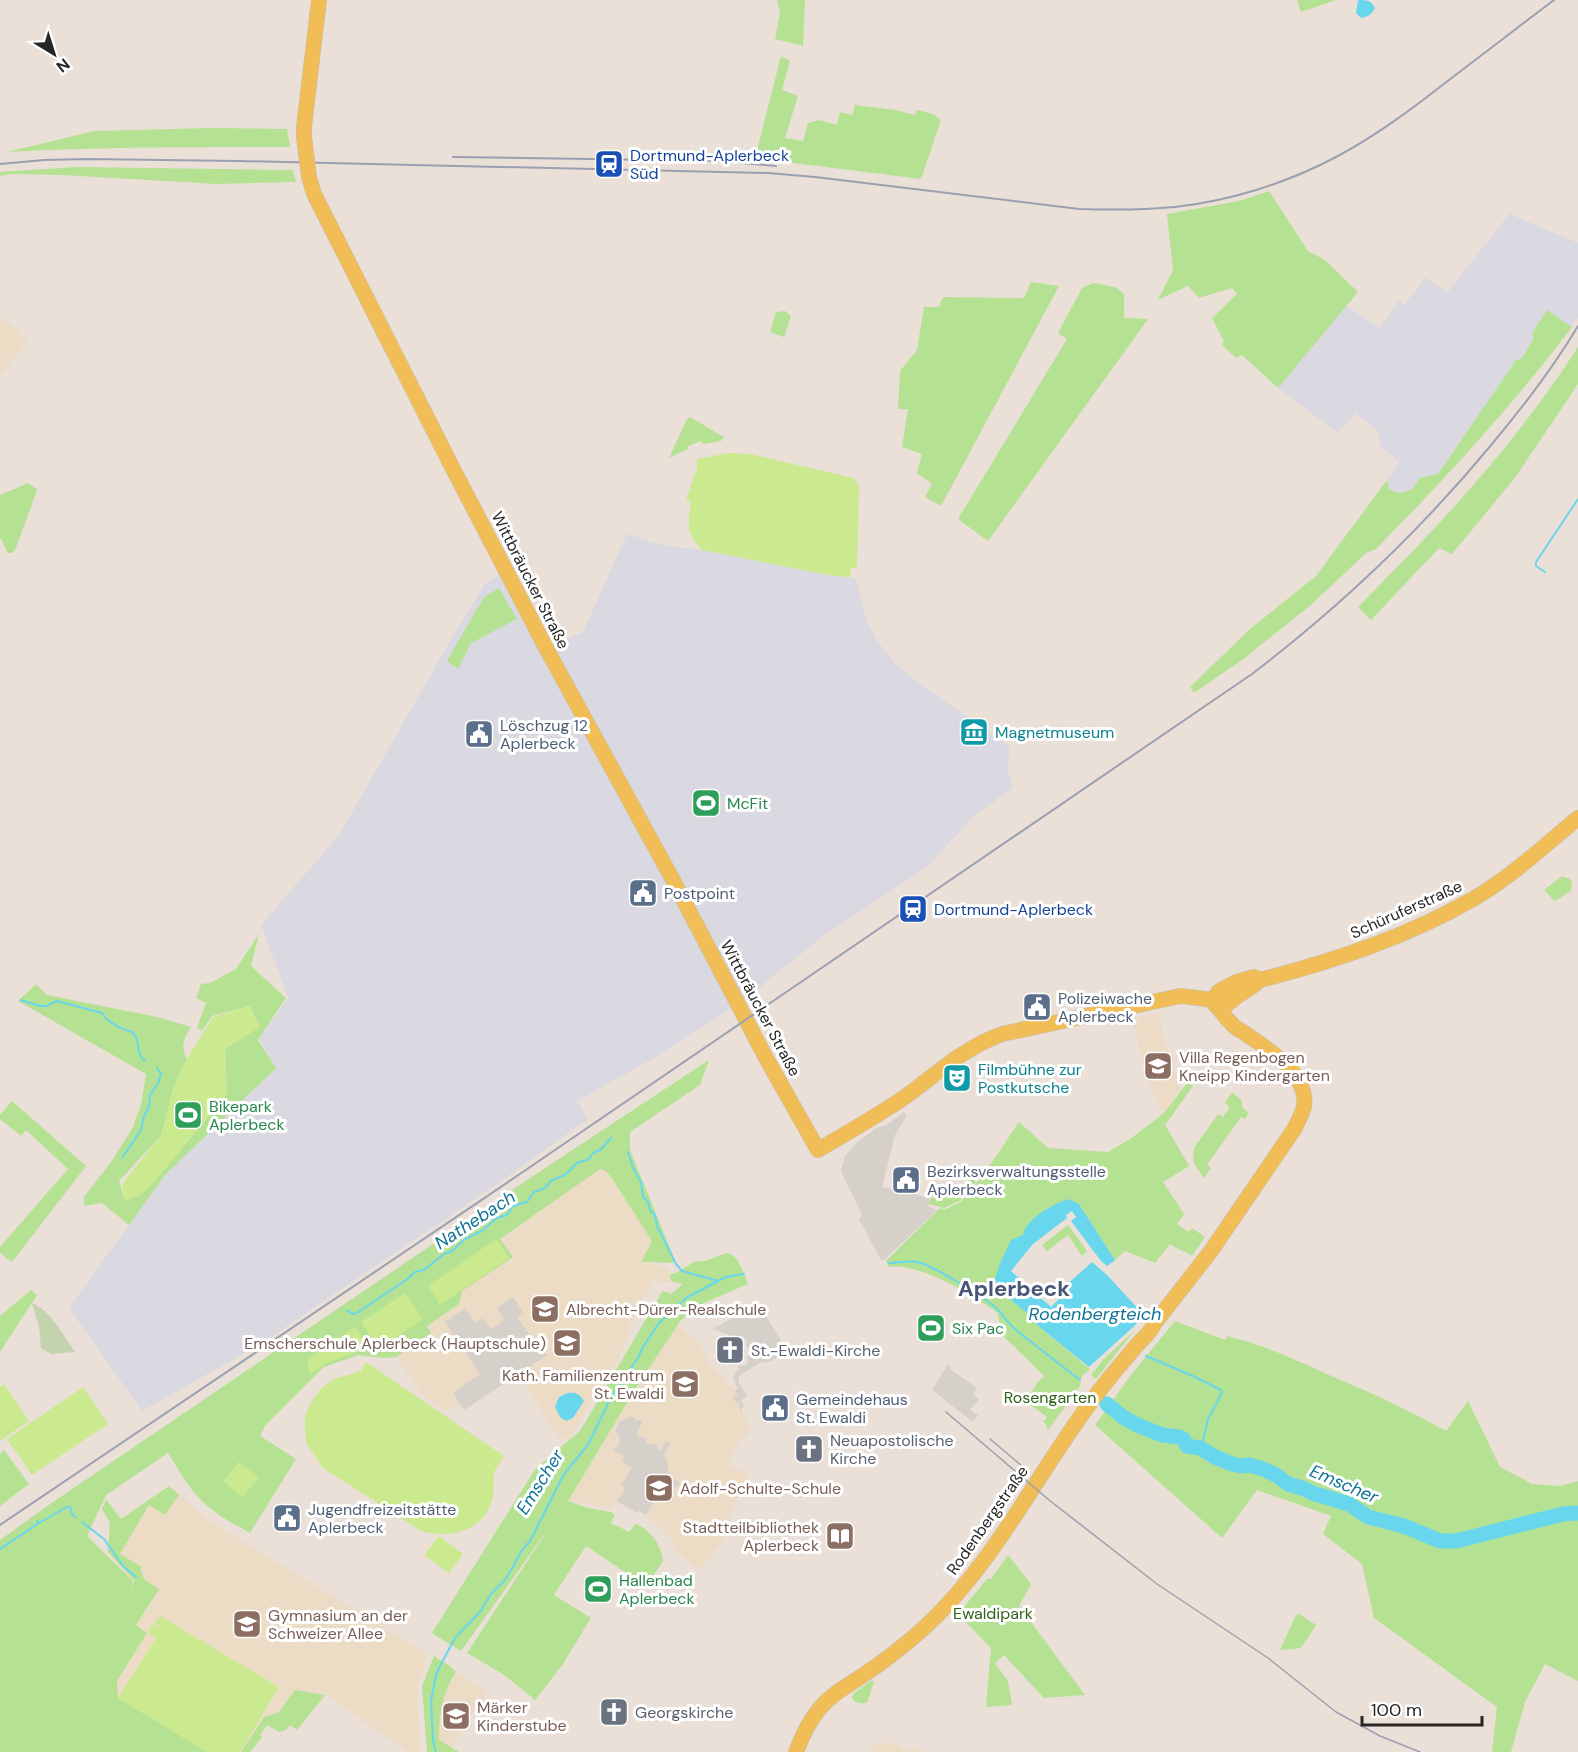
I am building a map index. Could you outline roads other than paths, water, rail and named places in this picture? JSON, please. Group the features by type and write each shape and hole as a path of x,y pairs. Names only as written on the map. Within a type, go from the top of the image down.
{"main road":[{"name":"Wittbräucker Straße","path":"319,0 304,127 309,177 314,194 536,629 673,880 766,1058 818,1150"},
{"name":"Schüruferstraße","path":"818,1150 885,1110 965,1051 1002,1034 1179,996 1197,989 1210,989 1223,998 1254,977 1260,980 1336,959 1381,943 1474,899 1498,883 1578,818"},
{"name":"Rodenbergstraße","path":"796,1752 810,1722 820,1708 837,1692 892,1654 924,1628 952,1599 993,1548 1090,1403 1151,1331 1210,1251 1295,1128 1304,1107 1301,1085 1290,1067 1244,1032 1223,998"}],"water":[{"path":"1359,0 1372,3 1375,8 1373,12 1361,18 1356,13"},
{"name":"Rodenbergteich","path":"1069,1199 1079,1204 1115,1260 1107,1266 1101,1261 1071,1221 1076,1217 1072,1211 1066,1215 1067,1218 1033,1244 1011,1271 1051,1307 1067,1291 1064,1287 1092,1262 1143,1314 1142,1319 1089,1367 1037,1325 1028,1314 993,1285 1011,1240 1023,1235 1029,1223 1042,1212"},
{"path":"568,1393 577,1394 584,1401 573,1418 566,1421 560,1417 555,1407 559,1397"}],"waterway":[{"path":"1545,572 1536,566 1536,562 1578,499"},
{"name":"Nathebach","path":"21,1000 40,1006 57,1001 102,1013 113,1024 134,1034 140,1055 145,1061"},
{"name":"Nathebach","path":"122,1158 141,1130 149,1107 150,1095 161,1074 157,1068"},
{"name":"Nathebach","path":"347,1310 352,1314 357,1313 415,1272 424,1270 465,1239 482,1231 497,1218 507,1215 513,1206 527,1202 534,1192 545,1188 552,1180 565,1175 577,1163 589,1159 611,1138"},
{"name":"Nathebach","path":"628,1152 641,1182 643,1197 655,1215 657,1226 676,1264 682,1271 718,1281"},
{"name":"Emscher","path":"889,1263 907,1261 924,1264 980,1296 995,1307 1017,1331 1080,1380"},
{"name":"Emscher","path":"436,1752 433,1741 431,1701 436,1675 455,1638 480,1612 491,1594 505,1580 520,1553 530,1541 564,1474 588,1445 611,1397 659,1323 686,1298 726,1277 744,1274"},
{"path":"1146,1356 1221,1390 1222,1393 1208,1419 1201,1449"},
{"name":"Emscher","path":"1107,1404 1135,1424 1162,1435 1179,1437 1187,1446 1200,1448 1232,1464 1263,1469 1288,1484 1349,1504 1368,1517 1404,1526 1440,1541 1456,1541 1563,1514 1578,1513"},
{"path":"37,1521 39,1523 67,1507 70,1507 75,1517"},
{"path":"82,1522 104,1539 123,1566 136,1577"},
{"path":"0,1549 39,1523"}],"tram line":[{"path":"946,1412 1049,1500 1157,1584 1268,1658 1336,1712 1380,1736 1420,1752"},
{"path":"990,1439 1022,1466"}],"railway":[{"path":"0,164 88,159 768,173 1079,209 1127,210 1175,207 1258,190 1336,157 1408,111 1554,0"},
{"path":"453,157 719,161 776,166"},
{"path":"0,1525 514,1178 1252,674 1348,594 1437,507 1526,401 1578,326"}],"place":[{"name":"Dortmund-Aplerbeck Süd","path":"609,164"},
{"name":"Magnetmuseum","path":"974,732"},
{"name":"Löschzug 12 Aplerbeck","path":"479,734"},
{"name":"McFit","path":"706,803"},
{"name":"Postpoint","path":"643,893"},
{"name":"Dortmund-Aplerbeck","path":"913,909"},
{"name":"Polizeiwache Aplerbeck","path":"1037,1007"},
{"name":"Villa Regenbogen Kneipp Kindergarten","path":"1158,1066"},
{"name":"Filmbühne zur Postkutsche","path":"957,1078"},
{"name":"Bikepark Aplerbeck","path":"188,1115"},
{"name":"Bezirksverwaltungsstelle Aplerbeck","path":"906,1180"},
{"name":"Albrecht-Dürer-Realschule","path":"545,1309"},
{"name":"Six Pac","path":"931,1328"},
{"name":"Emscherschule Aplerbeck (Hauptschule)","path":"567,1343"},
{"name":"St.-Ewaldi-Kirche","path":"730,1350"},
{"name":"Kath. Familienzentrum St. Ewaldi","path":"685,1384"},
{"name":"Gemeindehaus St. Ewaldi","path":"775,1408"},
{"name":"Neuapostolische Kirche","path":"809,1449"},
{"name":"Adolf-Schulte-Schule","path":"659,1488"},
{"name":"Jugendfreizeitstätte Aplerbeck","path":"287,1518"},
{"name":"Stadtteilbibliothek Aplerbeck","path":"840,1536"},
{"name":"Hallenbad Aplerbeck","path":"598,1589"},
{"name":"Gymnasium an der Schweizer Allee","path":"247,1624"},
{"name":"Georgskirche","path":"614,1712"},
{"name":"Märker Kinderstube","path":"456,1716"}],"district":[{"name":"Aplerbeck","path":"1014,1288"}],"park label":[{"name":"Rosengarten","path":"1050,1397"},
{"name":"Ewaldipark","path":"993,1613"}]}
